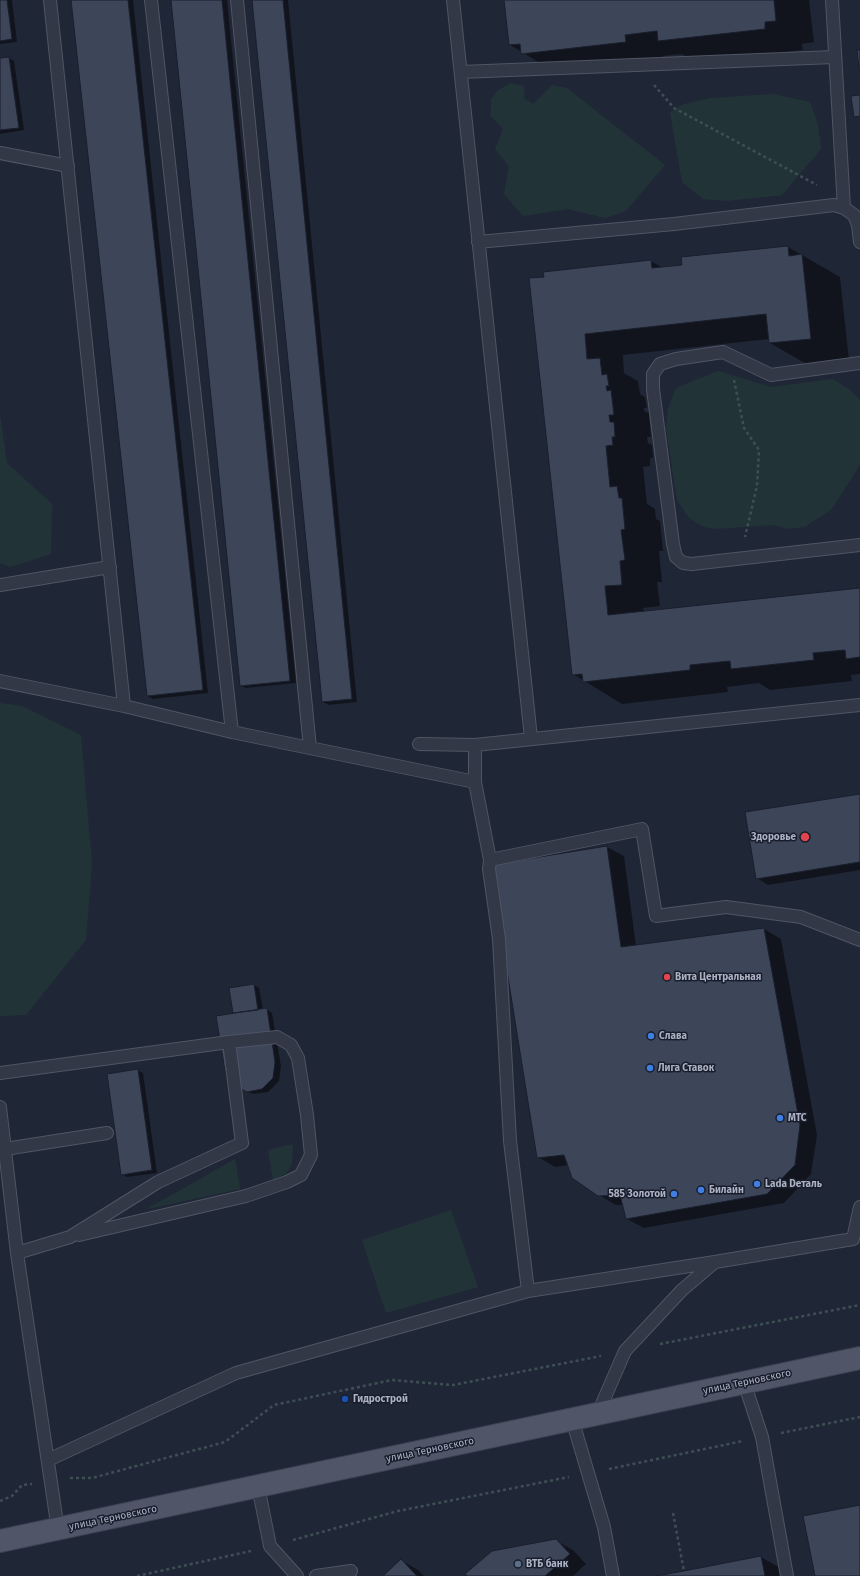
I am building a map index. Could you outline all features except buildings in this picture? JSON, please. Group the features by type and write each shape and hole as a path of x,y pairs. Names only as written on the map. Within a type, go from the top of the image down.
{"main road":[{"name":"улица Терновского","path":"0,1541 58,1530 860,1358"}],"lane":[{"path":"50,0 124,706"},
{"path":"151,0 232,732"},
{"path":"237,0 310,748"},
{"path":"453,0 531,738"},
{"path":"832,0 834,57 844,208"},
{"path":"461,72 834,57"},
{"path":"0,153 68,166"},
{"path":"478,242 674,224 834,205 844,208 854,215 858,225 860,242"},
{"path":"860,363 771,375 723,352 676,359 660,364 653,374 653,389 672,536 676,557 683,563 692,564 860,545"},
{"path":"0,585 110,566"},
{"path":"0,681 124,706 232,732 475,782"},
{"path":"419,744 476,745 531,738 860,705"},
{"path":"476,745 475,782 490,860 489,869 499,939 510,1141 528,1291"},
{"path":"490,860 642,829 656,916 726,907 800,917 860,940"},
{"path":"0,1073 228,1042 277,1037 291,1045 298,1058 307,1115 311,1155 301,1175 287,1182 246,1196 70,1237 17,1253"},
{"path":"70,1237 158,1182 242,1143 228,1042"},
{"path":"0,1107 17,1253 58,1530"},
{"path":"5,1149 107,1132"},
{"path":"48,1460 236,1373 528,1291 853,1239 860,1207"},
{"path":"598,1413 625,1351 682,1290 715,1262"},
{"path":"744,1382 762,1437 787,1576"},
{"path":"572,1419 604,1527 613,1576"},
{"path":"258,1486 270,1546 297,1576"},
{"path":"316,1576 351,1570"}],"path":[{"path":"636,65 674,108 820,186 822,206"},
{"path":"739,360 733,377 744,428 759,450 757,486 739,559"},
{"path":"0,1501 12,1496 22,1486 75,1478 92,1478 225,1442 274,1406 392,1380 453,1385 860,1305"},
{"path":"136,1576 270,1546 398,1511 860,1417"},
{"path":"673,1513 684,1571"}],"shaded area":[{"path":"510,83 524,86 524,98 533,104 552,85 567,88 665,165 626,211 605,218 568,209 523,216 504,194 509,166 495,149 503,129 491,116 491,100 497,91"},
{"path":"772,94 810,102 818,125 821,149 782,195 726,201 703,199 682,182 670,112 684,104 711,98"},
{"path":"718,371 771,387 833,379 850,390 860,400 860,465 831,510 804,527 788,529 773,525 715,529 702,526 689,518 677,500 666,429 668,409 676,388"},
{"path":"0,415 7,463 52,504 51,554 10,567 0,563"},
{"path":"0,703 22,706 81,735 92,863 86,940 26,1015 0,1016"},
{"path":"293,1144 292,1164 286,1174 273,1180 268,1150"},
{"path":"235,1159 240,1189 147,1209"},
{"path":"451,1210 478,1287 386,1313 362,1240"}],"place":[{"name":"Здоровье","path":"805,837"},
{"name":"Вита Центральная","path":"667,977"},
{"name":"Слава","path":"651,1036"},
{"name":"Лига Ставок","path":"650,1068"},
{"name":"МТС","path":"780,1118"},
{"name":"Lada Dеталь","path":"757,1184"},
{"name":"Билайн","path":"701,1190"},
{"name":"585 Золотой","path":"674,1194"},
{"name":"Гидрострой","path":"345,1399"},
{"name":"ВТБ банк","path":"518,1564"}]}
